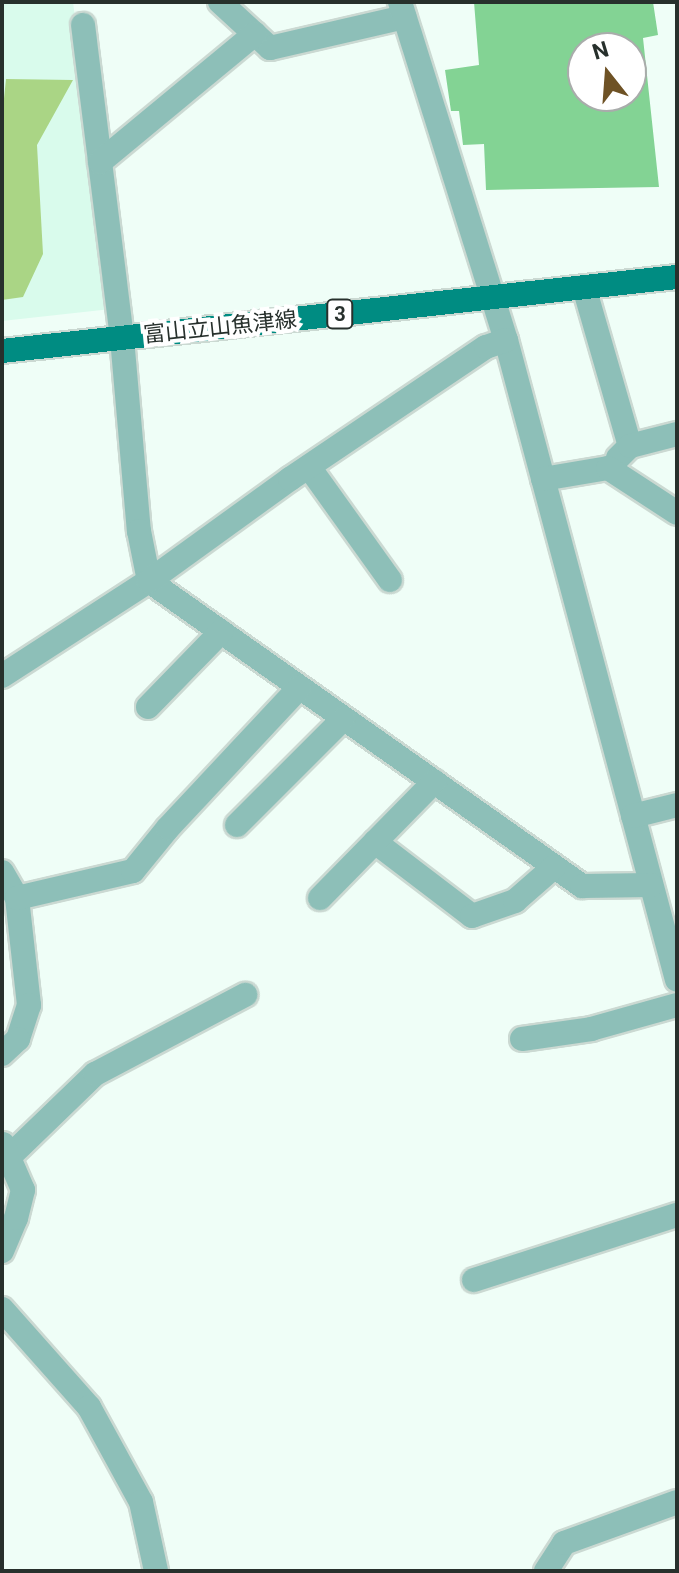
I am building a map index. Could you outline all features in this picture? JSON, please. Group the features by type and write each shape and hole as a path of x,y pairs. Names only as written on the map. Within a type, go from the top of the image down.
{"main road":[{"name":"富山立山魚津線","path":"2,351 677,277"}],"street":[{"path":"220,2 270,48 402,9 506,340 677,980"},
{"path":"83,25 122,338 139,531 149,581 582,886 651,885"},
{"path":"100,162 255,34"},
{"path":"584,287 630,446"},
{"path":"2,676 149,581 486,347 506,340"},
{"path":"543,479 608,468 630,446 677,434"},
{"path":"309,467 390,580"},
{"path":"608,468 677,513"},
{"path":"148,707 221,632"},
{"path":"17,898 133,871 168,828 299,688"},
{"path":"237,825 343,719"},
{"path":"320,898 434,782"},
{"path":"633,816 677,805"},
{"path":"375,842 472,916 515,901 554,867"},
{"path":"2,872 17,898 29,1005 18,1039 2,1054"},
{"path":"3,1245 23,1190 5,1149 95,1074 245,995"},
{"path":"522,1039 591,1029 677,1005"},
{"path":"474,1280 677,1215"},
{"path":"2,1309 89,1407 141,1502 156,1571"},
{"path":"546,1571 564,1543 677,1502"}],"shaded area":[{"path":"2,2 73,2 111,309 2,321"}],"green space":[{"path":"6,79 73,80 37,145 43,254 23,297 2,300 2,118"}],"building":[{"path":"474,2 653,2 658,35 647,37 647,32 567,32 567,112 647,112 647,75 659,187 486,190 484,144 463,145 459,111 451,111 445,70 479,65"}]}
